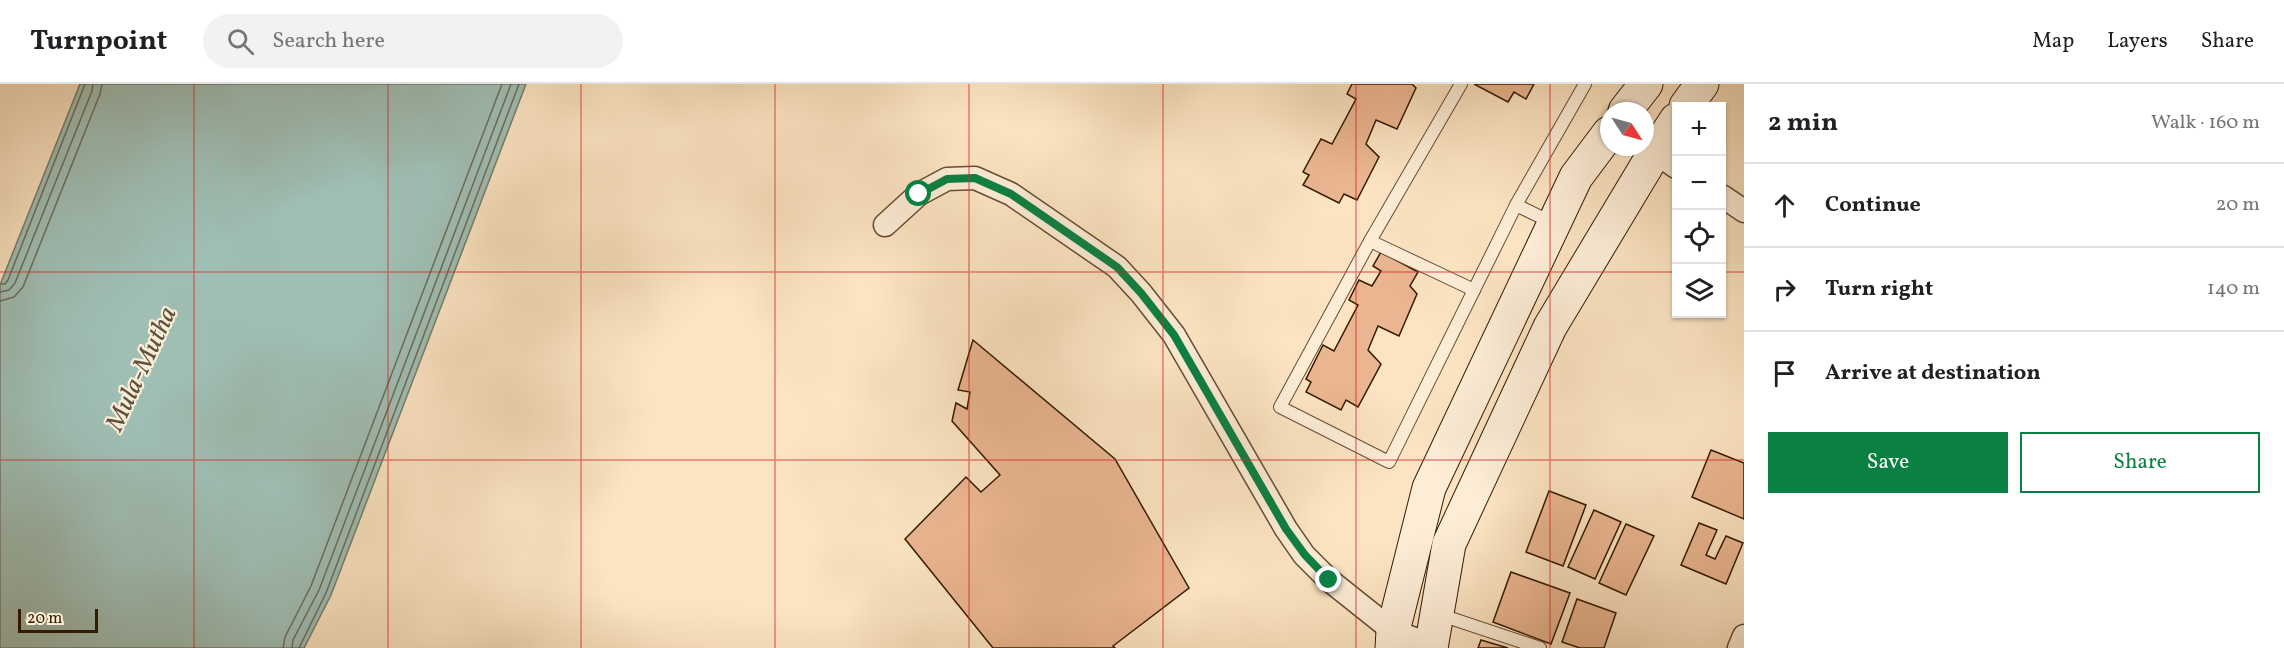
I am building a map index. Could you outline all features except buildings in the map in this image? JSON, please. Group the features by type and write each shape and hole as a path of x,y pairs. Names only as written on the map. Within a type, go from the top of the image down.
{"main road":[{"path":"1632,102 1646,84"},
{"path":"1689,102 1702,84"},
{"path":"1433,636 1449,544 1545,337 1666,160 1672,138"},
{"path":"1392,640 1429,488 1576,177 1600,145"}],"street":[{"path":"885,225 919,194 947,179 975,178 1011,194 1117,267 1174,335 1286,529 1305,555 1392,640 1433,636"},
{"path":"1726,199 1744,211"},
{"path":"1739,648 1744,636"}],"lane":[{"path":"1461,84 1370,241 1280,406 1389,462 1516,205 1585,84"},
{"path":"1516,205 1554,223"},
{"path":"1370,241 1474,290"},
{"path":"1433,636 1540,648"}],"water":[{"name":"Mula-Mutha","path":"80,84 526,84 331,595 304,648 0,648 0,285"}],"route":[{"path":"919,194 947,179 975,178 1011,194 1117,267 1174,335 1286,529 1305,555 1329,580"}]}
